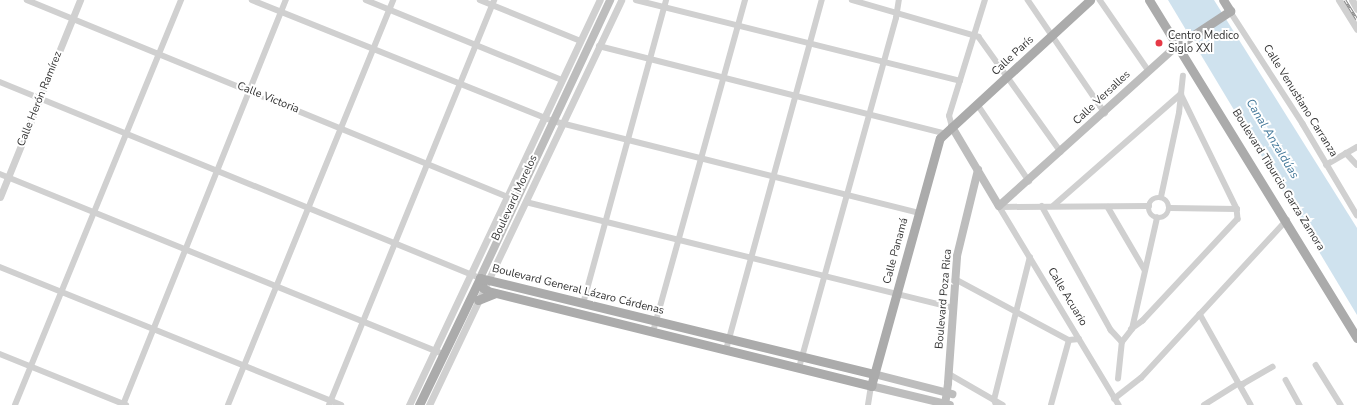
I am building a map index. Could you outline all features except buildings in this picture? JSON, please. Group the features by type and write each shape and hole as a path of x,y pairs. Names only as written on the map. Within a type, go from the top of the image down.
{"main road":[{"name":"Boulevard Morelos","path":"419,405 440,370 444,354 484,282 553,121 610,0"},
{"name":"Calle París","path":"952,127 978,105 1090,0"},
{"name":"Boulevard Tiburcio Garza Zamora","path":"1149,0 1180,43 1357,338"},
{"name":"Calle Venustiano Carranza","path":"1223,0 1228,12"},
{"name":"Calle Versalles","path":"999,206 1105,113 1180,43 1228,12"},
{"name":"Boulevard Tiburcio Garza Zamora","path":"1180,43 1271,201 1286,221 1357,329"},
{"name":"Calle Panamá","path":"871,386 938,144 944,133 952,127"},
{"name":"Calle Acuario","path":"952,127 999,206"},
{"name":"Boulevard Poza Rica","path":"948,405 953,308 959,242 978,170"},
{"name":"Boulevard General Lázaro Cárdenas","path":"484,282 495,292 871,386"},
{"name":"Boulevard General Lázaro Cárdenas","path":"484,282 656,321 874,374 949,394"},
{"path":"478,300 495,292"},
{"path":"557,308 560,303 581,304"},
{"path":"871,386 948,405"}],"street":[{"name":"Calle Victoria","path":"27,0 508,196"},
{"name":"Calle Herón Ramírez","path":"0,197 80,0"},
{"path":"15,405 181,0"},
{"path":"252,0 553,121 919,213"},
{"path":"0,354 124,405 286,0"},
{"path":"366,0 562,80"},
{"path":"228,405 393,0"},
{"path":"480,0 493,2 581,41"},
{"name":"Boulevard Morelos","path":"409,405 600,0"},
{"name":"Boulevard Morelos","path":"429,405 440,370 478,300 484,282 526,202 621,0"},
{"path":"636,0 960,80"},
{"path":"581,304 628,141 666,0"},
{"path":"653,332 745,0"},
{"path":"726,350 822,0"},
{"path":"852,0 974,34 980,37 1061,152"},
{"path":"799,368 868,114 896,18 899,0"},
{"path":"952,127 949,116 986,0"},
{"path":"1028,0 1105,113"},
{"path":"1100,0 1149,71"},
{"path":"1339,0 1357,30"},
{"path":"1352,0 1357,9"},
{"path":"330,403 493,2"},
{"name":"Calle Venustiano Carranza","path":"1228,12 1303,124 1357,215"},
{"path":"599,46 944,133"},
{"path":"1161,197 1181,94 1183,76"},
{"path":"0,82 396,242 471,274 484,282"},
{"path":"1053,206 1181,94"},
{"path":"1118,379 1122,342 1132,329 1142,321 1235,224 1238,214 1181,94"},
{"path":"978,105 1029,181"},
{"path":"1326,165 1357,146"},
{"path":"1346,153 1357,165"},
{"path":"0,174 444,354"},
{"path":"1157,218 1151,213 1149,206 1153,199 1161,197 1166,199 1170,208"},
{"path":"526,202 953,308"},
{"path":"999,206 1149,206"},
{"name":"Calle Acuario","path":"999,206 1079,339 1114,402 1119,405"},
{"path":"1042,206 1111,330 1122,342"},
{"path":"1108,207 1145,270"},
{"path":"1170,208 1236,209"},
{"path":"1157,218 1165,216 1170,208"},
{"path":"1132,329 1157,218"},
{"path":"1114,402 1141,378 1286,221"},
{"path":"995,402 1030,258"},
{"path":"0,267 154,328 330,403 341,405"},
{"path":"955,279 1069,340 1079,339"},
{"path":"1200,314 1250,405"},
{"path":"1051,405 1069,340"},
{"path":"1316,365 1341,405"},
{"path":"1204,405 1238,384 1243,384 1273,367"},
{"path":"949,374 995,402 1003,405"},
{"path":"1286,380 1300,405"},
{"path":"868,405 871,386"}],"water":[{"name":"Canal Anzaldúas","path":"1168,0 1214,0 1357,228 1357,315"}],"railway":[{"path":"1345,0 1357,19"}],"place":[{"name":"Centro Medico Siglo XXI","path":"1159,43"}]}
